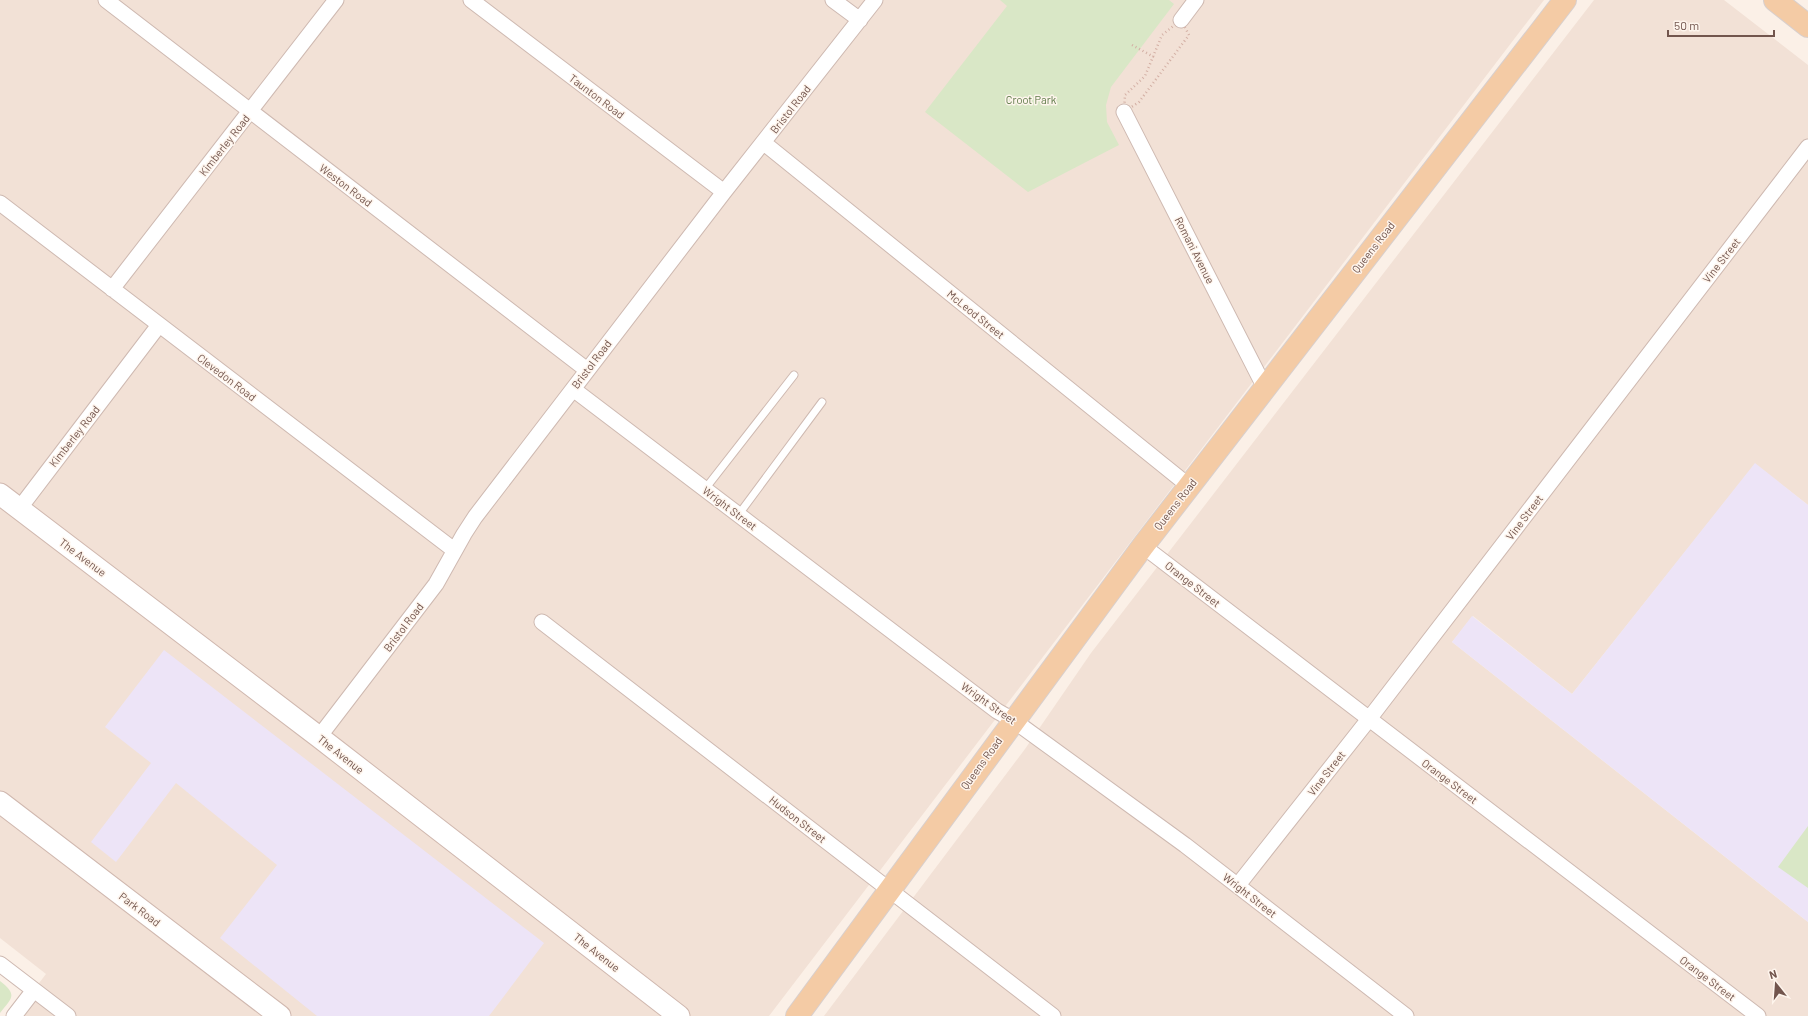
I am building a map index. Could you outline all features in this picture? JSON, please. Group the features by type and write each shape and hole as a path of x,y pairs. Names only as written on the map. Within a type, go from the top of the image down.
{"main road":[{"name":"Queens Road","path":"797,1016 1013,720 1143,546 1565,0"},
{"path":"1774,0 1808,26"}],"street":[{"name":"Weston Road","path":"106,0 587,370"},
{"name":"Kimberley Road","path":"112,288 336,0"},
{"name":"Taunton Road","path":"471,0 724,192"},
{"path":"833,0 860,20"},
{"name":"Bristol Road","path":"319,737 436,584 446,568 454,550 475,517 724,192 875,0"},
{"path":"1181,20 1196,0"},
{"name":"Romani Avenue","path":"1124,112 1265,388"},
{"name":"McLeod Street","path":"764,143 1189,486"},
{"name":"Vine Street","path":"1238,885 1369,719 1808,147"},
{"name":"Clevedon Road","path":"0,203 454,550"},
{"name":"Kimberley Road","path":"19,509 159,325"},
{"name":"Wright Street","path":"573,388 997,711 1013,720 1238,885 1406,1016"},
{"name":"The Avenue","path":"0,494 319,737 679,1016"},
{"name":"Orange Street","path":"1143,546 1758,1016"},
{"name":"Hudson Street","path":"542,622 1053,1016"},
{"name":"Park Road","path":"0,802 280,1016"},
{"path":"0,964 68,1016"},
{"path":"14,1016 34,990"}],"lane":[{"path":"705,489 794,375"},
{"path":"739,514 822,402"}],"path":[{"path":"1181,20 1189,35 1138,102 1124,112 1125,95 1145,76 1162,35 1181,20"},
{"path":"1132,45 1154,57"}],"shaded area":[{"path":"0,0 1544,0 769,1016 14,1016 46,974 0,938"},
{"path":"1594,0 1724,0 1808,65 1808,505 1755,464 1572,694 1473,616 1452,642 1808,922 1808,1016 824,1016 1025,749 1091,653"},
{"path":"1755,463 1808,505 1808,922 1452,642 1472,616 1572,694"},
{"path":"164,650 544,943 489,1016 317,1016 220,938 277,865 176,783 116,862 91,842 151,763 105,727"}],"green space":[{"name":"Croot Park","path":"1000,0 1169,0 1174,4 1111,87 1106,105 1107,122 1119,145 1028,192 925,112 1007,6"},
{"path":"1808,826 1808,888 1778,867"},
{"path":"0,981 9,990 11,997 8,1004 0,1013"}]}
